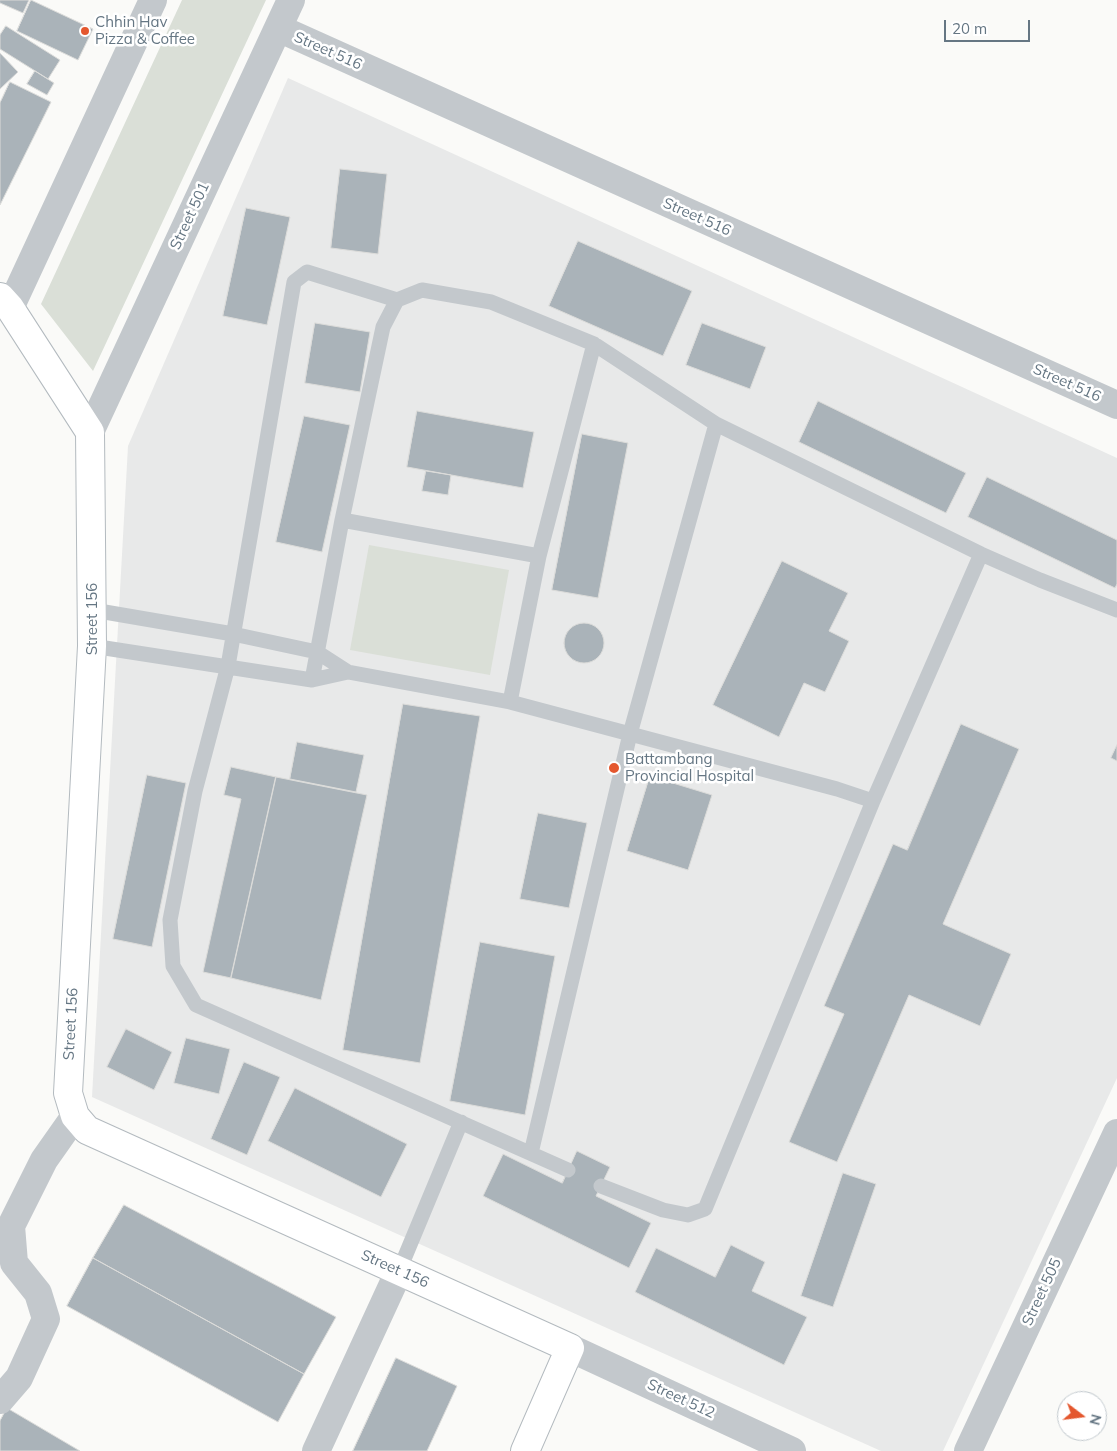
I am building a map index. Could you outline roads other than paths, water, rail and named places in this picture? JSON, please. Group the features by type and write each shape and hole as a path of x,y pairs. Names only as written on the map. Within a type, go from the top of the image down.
{"street":[{"path":"90,432 5,303 153,0"},
{"name":"Street 501","path":"90,432 291,0"},
{"name":"Street 516","path":"278,28 1117,405"},
{"name":"Street 156","path":"90,432 92,646 68,1093 75,1116 87,1130 570,1348"},
{"path":"0,1400 19,1378 46,1319 38,1293 14,1263 11,1226 44,1160 75,1116"},
{"name":"Street 505","path":"968,1451 1117,1133"},
{"path":"316,1451 399,1270"},
{"path":"525,1451 570,1348"},
{"name":"Street 512","path":"570,1348 792,1451"}],"lane":[{"path":"568,1170 196,1005 173,966 170,920 195,791 228,666 294,282 307,272 397,300 422,290 491,302 594,344 716,424 981,554 1040,580 1117,610"},
{"path":"312,680 342,520 383,327 397,300"},
{"path":"510,702 539,556 594,344"},
{"path":"531,1153 630,734 716,424"},
{"path":"342,520 539,556"},
{"path":"601,1186 663,1210 688,1215 705,1210 872,801 981,554"},
{"path":"92,610 233,634 317,652 348,672 510,702 836,789 872,801"},
{"path":"92,646 312,680 348,672"},
{"path":"399,1270 461,1122"}],"place":[{"name":"Chhin Hav Pizza & Coffee","path":"85,31"},
{"name":"Battambang Provincial Hospital","path":"614,768"}]}
